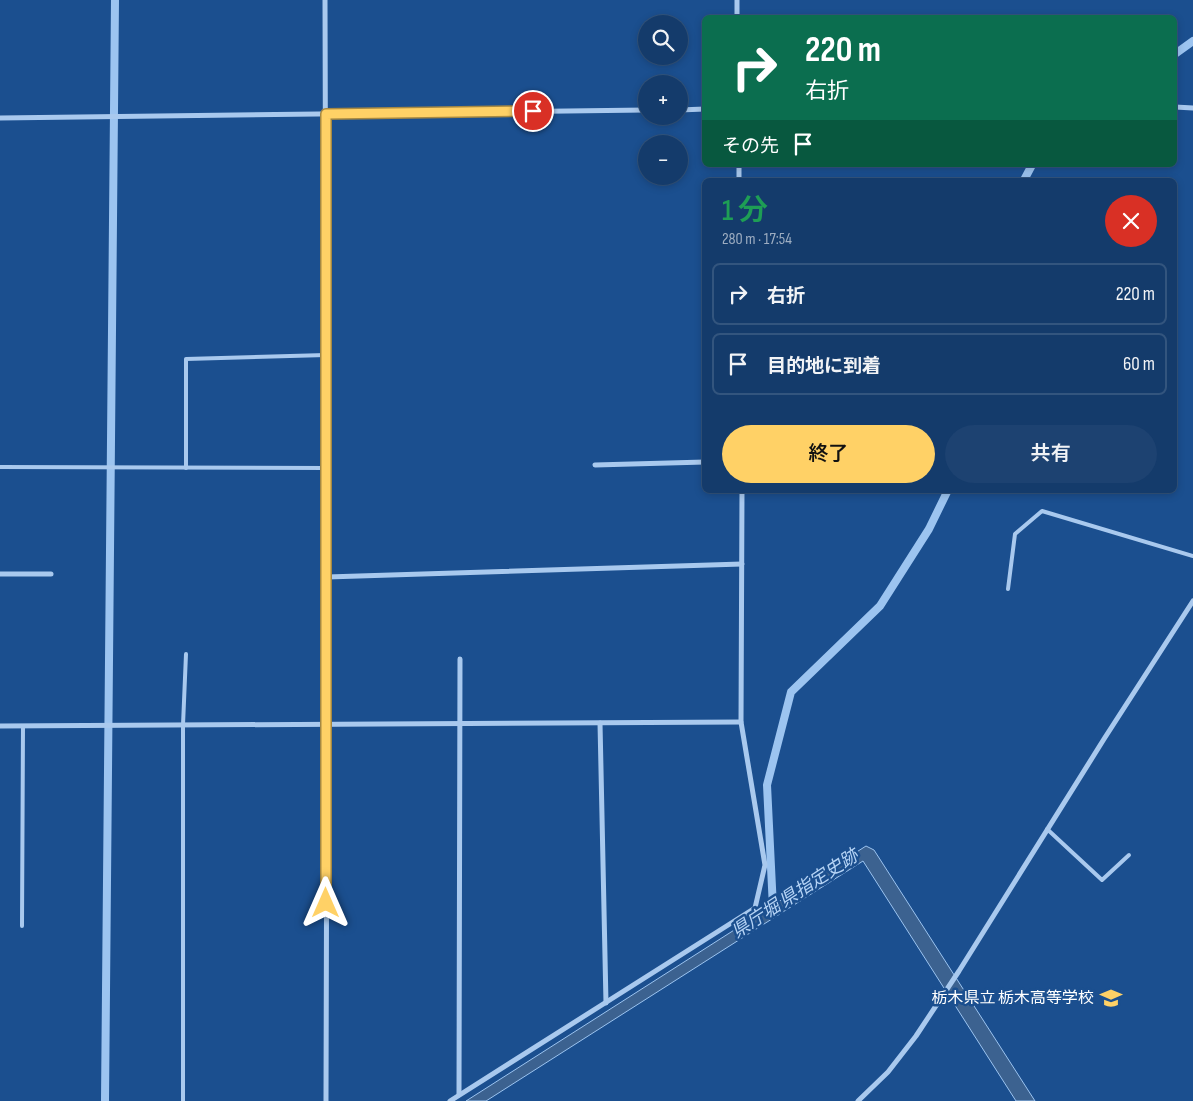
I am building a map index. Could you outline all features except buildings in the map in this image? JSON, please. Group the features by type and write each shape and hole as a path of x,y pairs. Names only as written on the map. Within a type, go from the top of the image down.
{"street":[{"path":"325,0 326,1101"},
{"path":"737,0 737,15"},
{"path":"1177,108 1193,108"},
{"path":"688,110 702,109"},
{"path":"0,118 638,110"},
{"path":"595,465 702,462"},
{"path":"450,1101 755,908 765,865 741,722 742,493"},
{"path":"326,577 742,564"},
{"path":"0,574 51,574"},
{"path":"858,1101 888,1072 916,1036 1193,601"},
{"path":"459,1095 460,659"},
{"path":"0,726 741,722"},
{"path":"600,723 606,1003"}],"lane":[{"path":"186,468 186,359 326,355"},
{"path":"0,468 326,468"},
{"path":"1008,589 1015,534 1042,511 1193,556"},
{"path":"183,1101 183,725 186,654"},
{"path":"22,926 23,726"},
{"path":"1047,829 1102,880 1129,855"}],"water":[{"name":"県庁堀 県指定史跡","path":"866,846 874,850 1035,1101 1016,1101 863,861 486,1101 466,1101"}],"waterway":[{"path":"105,1101 115,0"},
{"path":"1177,53 1193,41"},
{"path":"1025,178 1031,167"},
{"name":"県庁堀 県指定史跡","path":"773,908 767,785 791,692 880,606 929,529 947,493"}],"place":[{"name":"栃木県立 栃木高等学校","path":"1111,998"}],"route":[{"path":"326,903 326,114 533,111"}]}
